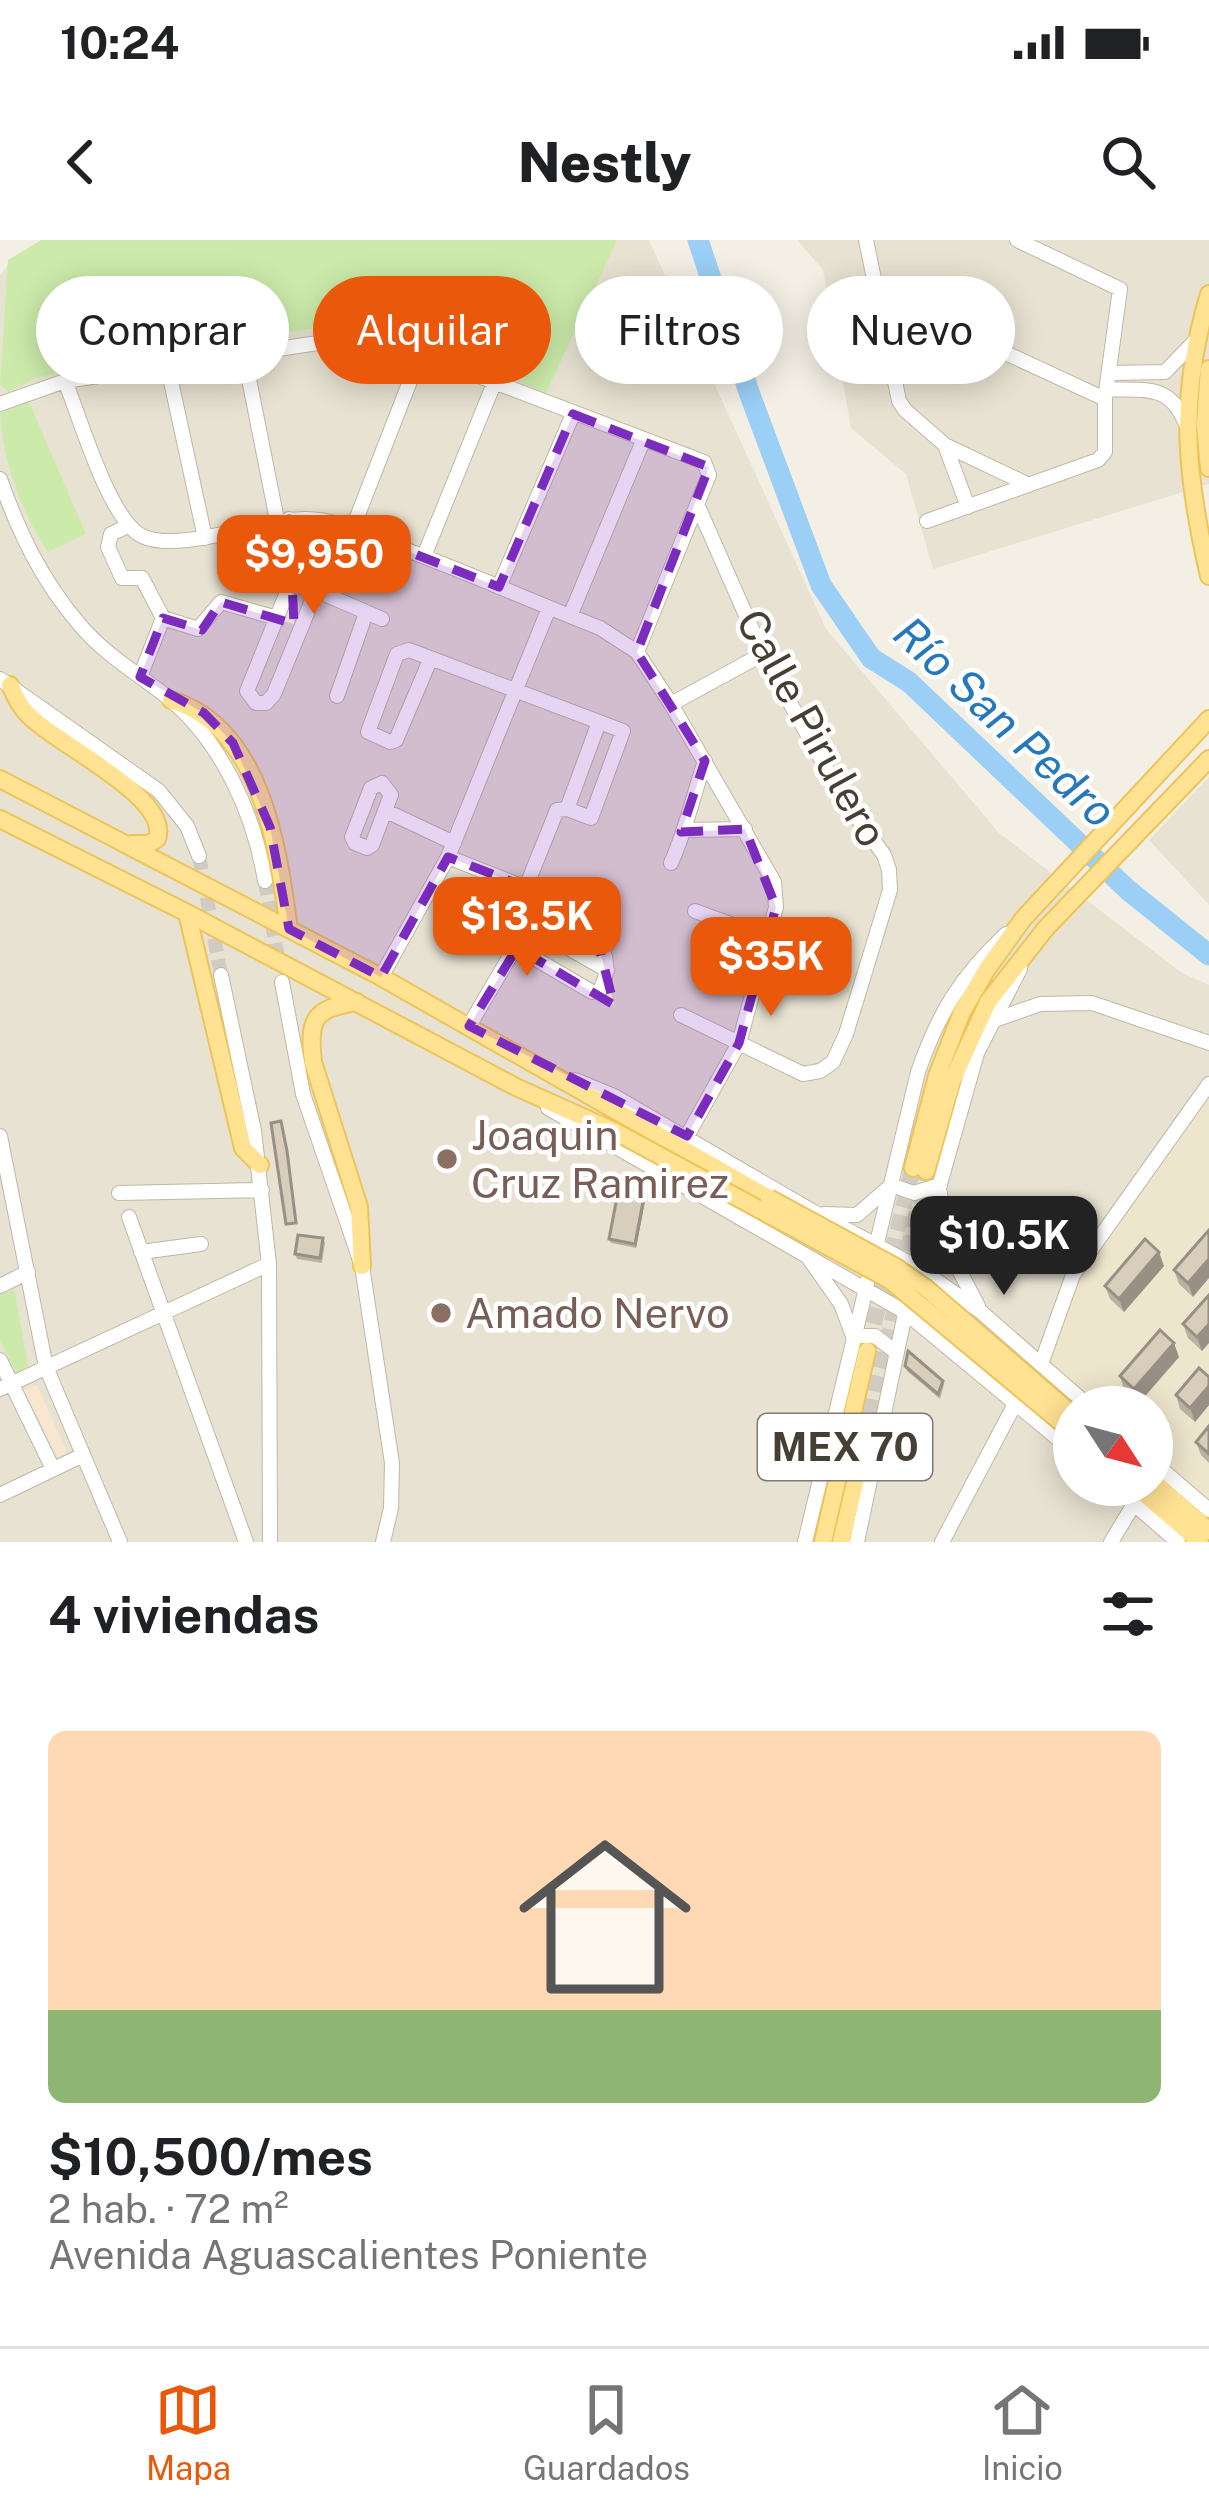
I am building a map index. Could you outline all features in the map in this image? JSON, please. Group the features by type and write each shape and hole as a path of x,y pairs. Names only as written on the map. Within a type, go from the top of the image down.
{"main road":[{"path":"1209,294 1195,341 1186,422 1189,469 1209,577"},
{"path":"1209,369 1205,424 1209,465"},
{"path":"5,682 25,713 136,794 156,814 160,822 157,838 148,844 127,844"},
{"path":"171,700 204,713 220,727 247,769 276,849 290,929"},
{"name":"MEX 70","path":"926,1174 937,1076 962,1012 1023,919 1209,719"},
{"name":"MEX 70","path":"926,1174 952,1081 988,1002 1030,948 1209,759"},
{"path":"0,779 381,977 911,1277 1053,1398"},
{"path":"0,819 516,1087 614,1130 890,1280 1053,1416"},
{"path":"187,913 243,1148 260,1165"},
{"path":"357,1002 326,1009 312,1025 310,1037 313,1062 359,1207 362,1266"},
{"name":"MEX 70","path":"823,1542 867,1352"},
{"name":"MEX 70","path":"841,1542 860,1462"},
{"path":"1173,1499 1209,1531"},
{"path":"1150,1506 1200,1542"}],"street":[{"path":"866,240 874,276"},
{"path":"927,521 1102,457 1120,289 1017,240"},
{"path":"1107,387 1165,372 1195,341"},
{"path":"1015,350 1107,387 1164,394 1176,400 1186,422"},
{"path":"0,404 57,384"},
{"path":"66,384 128,526 153,540 205,538 283,519 312,518 500,587 621,638 637,652 774,881 776,907 739,1043 687,1136"},
{"path":"171,384 205,538"},
{"path":"251,384 283,519 292,580 247,691 256,703 266,703 274,694 316,591"},
{"path":"352,530 409,384"},
{"path":"424,556 494,384"},
{"path":"500,384 644,441 570,616"},
{"path":"896,384 904,410 945,445 1029,485"},
{"path":"500,587 573,414"},
{"name":"Calle Pirulero","path":"644,441 709,467 698,505 763,654 841,795 884,855 890,890 846,1034 833,1062 820,1071 803,1074 681,1015"},
{"path":"945,445 968,507"},
{"path":"1189,469 1209,465"},
{"path":"0,479 21,536 82,629 171,700 210,744 233,782 259,843 265,881"},
{"path":"637,652 698,505"},
{"path":"128,526 108,540 122,578 142,578 164,619 202,628 221,602 277,619"},
{"path":"391,571 401,548"},
{"path":"292,580 382,619"},
{"path":"381,977 451,850 549,608"},
{"path":"338,696 366,613"},
{"path":"140,677 164,619"},
{"path":"430,660 396,740 371,735 367,726 398,654 409,650 623,731 591,818 557,810 526,887"},
{"path":"671,704 763,654"},
{"path":"5,682 159,791 187,826 199,856"},
{"path":"566,809 599,722"},
{"path":"671,863 686,830 705,761"},
{"path":"386,811 542,896 531,927 469,1026"},
{"path":"686,830 745,829"},
{"path":"517,948 592,992 600,989 607,970 596,935 539,908"},
{"path":"695,910 768,938"},
{"name":"MEX 70","path":"806,1542 918,1072 959,982 1023,919"},
{"path":"531,927 607,970"},
{"name":"MEX 70","path":"856,1542 916,1267 926,1174 992,1021 1030,948"},
{"path":"221,975 260,1165 269,1264 273,1542"},
{"path":"282,982 303,1094 362,1266 392,1463 391,1508 383,1542"},
{"path":"992,1021 1040,1004 1092,1003 1209,1043"},
{"path":"538,1066 614,1096 916,1267 980,1311 1066,1386"},
{"path":"1041,1364 1073,1275 1209,1084"},
{"path":"516,1087 622,1153 905,1312 1053,1434"},
{"path":"0,1136 5,1186 46,1366 120,1542"},
{"path":"812,1211 857,1215 891,1185 914,1193 926,1174"},
{"path":"926,1174 946,1247 980,1311"},
{"path":"119,1192 262,1190"},
{"path":"803,1252 823,1250 829,1237 825,1224 812,1211"},
{"path":"129,1217 246,1542"},
{"path":"141,1252 200,1244"},
{"path":"803,1252 841,1304 853,1336 875,1336 897,1353"},
{"path":"6,1386 269,1264"},
{"path":"0,1286 28,1272"},
{"path":"982,1372 989,1353 1011,1338"},
{"path":"0,1360 6,1386 53,1469"},
{"path":"942,1542 1016,1402"},
{"path":"0,1495 81,1456"},
{"path":"1173,1479 1209,1510"},
{"path":"1111,1542 1128,1506"},
{"path":"1145,1506 1178,1542"}],"highlighted area":[{"path":"573,414 709,467 637,652 705,761 681,832 745,829 776,907 739,1043 687,1136 469,1026 517,948 614,1005 596,935 539,908 546,895 448,857 381,977 289,929 270,827 233,743 204,713 140,677 163,618 202,630 221,602 294,624 289,519 333,522 499,587"}],"shaded area":[{"path":"51,240 649,240 665,276 575,276 575,384 715,384 826,629 999,833 1182,973 1209,985 1209,1542 0,1542 0,275 11,262"},
{"path":"797,240 1209,240 1209,484 933,569 906,474 851,428 843,384 1015,384 1015,276 824,276"},
{"path":"1209,777 1209,905 1149,840"},
{"path":"1209,1083 1209,1509 1173,1478 1173,1386 1066,1386 1041,1364 1062,1298"},
{"path":"37,1385 67,1452 58,1457 24,1390"}],"green space":[{"path":"41,240 617,240 600,276 575,276 575,331 551,382 551,276 313,276 313,328 289,332 289,276 36,276 36,378 9,392 0,385 8,260"},
{"path":"525,384 550,384 546,393"},
{"path":"29,402 86,534 48,552 15,486 2,431 0,413"},
{"path":"14,1289 29,1370 17,1375 0,1340 0,1295"}],"building":[{"path":"281,1121 296,1223 286,1224 271,1123"},
{"path":"619,1187 645,1191 635,1244 609,1239"},
{"path":"1209,1230 1209,1259 1188,1283 1174,1270"},
{"path":"298,1235 323,1238 320,1258 295,1254"},
{"path":"1145,1239 1159,1252 1119,1299 1105,1286"},
{"path":"1209,1295 1209,1324 1197,1337 1183,1324"},
{"path":"1160,1330 1174,1343 1137,1386 1120,1376"},
{"path":"908,1351 943,1381 938,1394 905,1366"},
{"path":"1199,1368 1209,1377 1209,1386 1190,1408 1176,1395"},
{"path":"1209,1426 1209,1454 1196,1442"}],"waterway":[{"name":"Río San Pedro","path":"698,240 821,585 871,658 909,682 1128,890 1209,955"}],"tunnel":[{"path":"199,856 221,975"},
{"path":"265,881 279,965"},
{"path":"868,1347 913,1168"},
{"path":"860,1462 926,1171"}],"place":[{"name":"Joaquin Cruz Ramirez","path":"447,1159"},
{"name":"Amado Nervo","path":"441,1313"}]}
